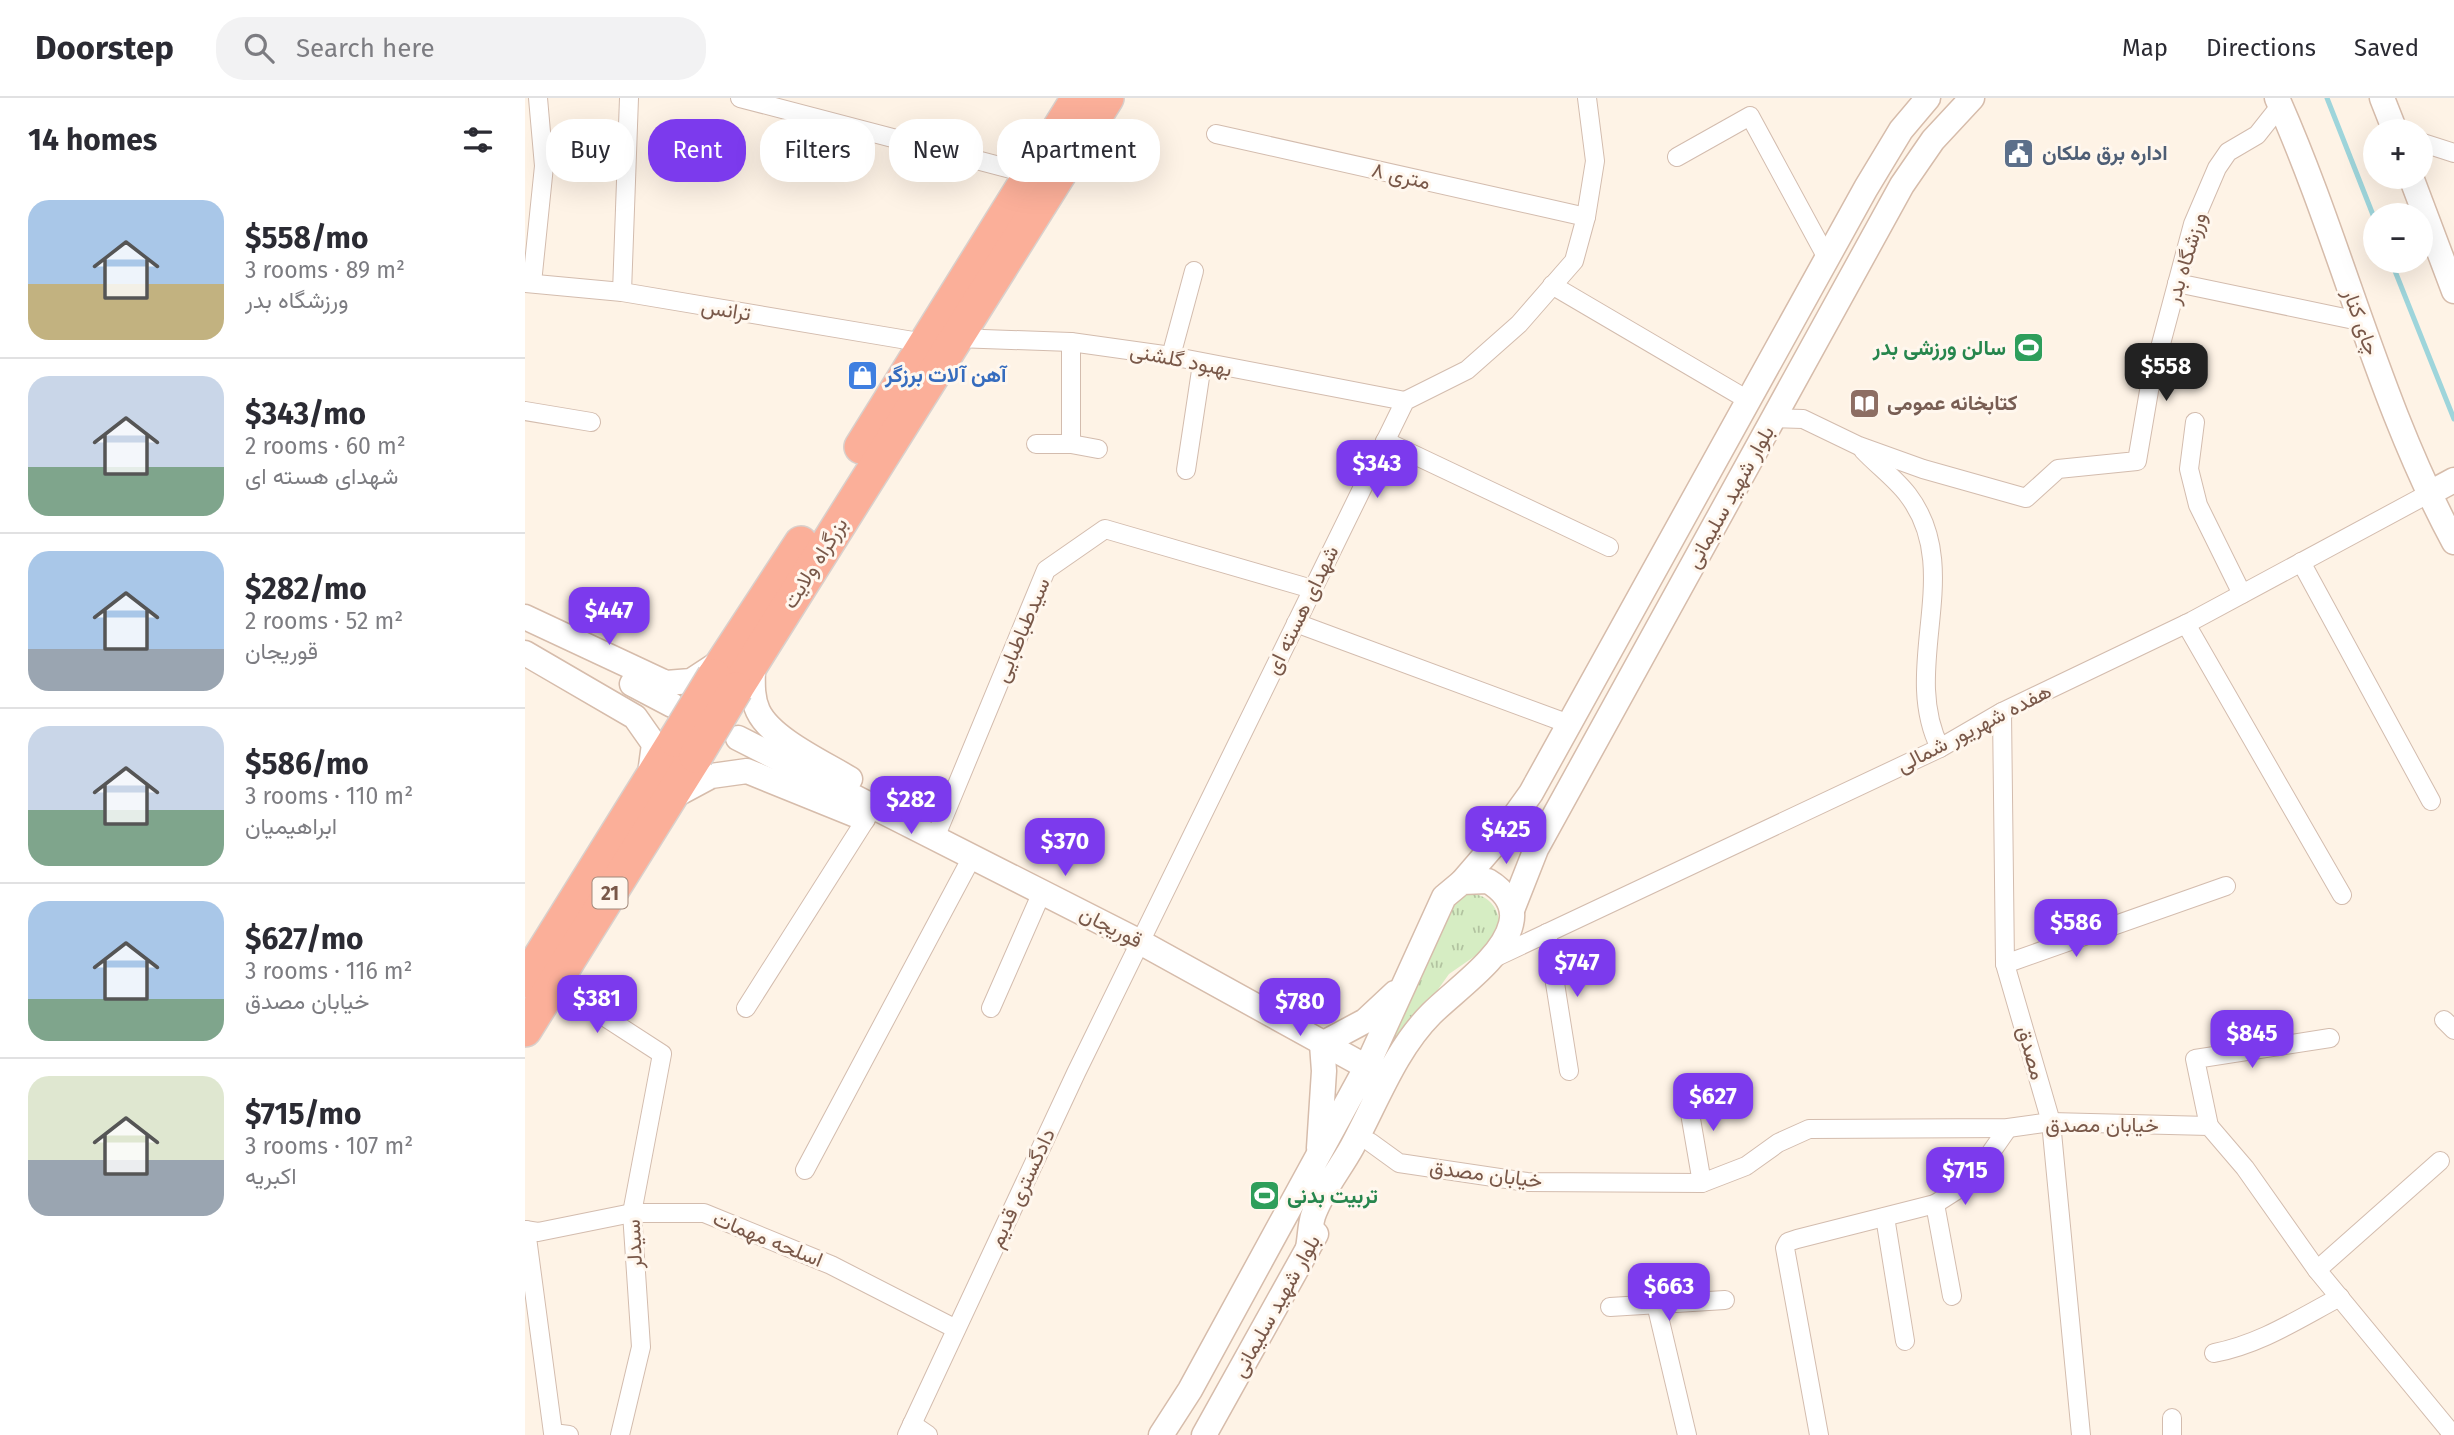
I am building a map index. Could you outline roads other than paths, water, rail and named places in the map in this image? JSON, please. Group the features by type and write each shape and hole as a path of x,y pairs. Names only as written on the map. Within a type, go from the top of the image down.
{"highway":[{"name":"بزرگراه ولایت","path":"1065,119 1078,98"},
{"name":"بزرگراه ولایت","path":"525,1030 539,982 658,791 941,340 1107,98"},
{"name":"بزرگراه ولایت","path":"941,340 1026,182"}],"main road":[{"name":"بلوار شهید سلیمانی","path":"1161,1435 1190,1390 1319,1152 1377,1073 1403,985 1444,897 1462,882 1493,846 1531,793 1827,258 1901,130 1928,98"},
{"name":"بلوار شهید سلیمانی","path":"1204,1435 1453,996 1504,943 1512,923 1512,910 1536,849 1902,185 1933,140 1972,98"},
{"path":"2382,98 2390,119"},
{"name":"چای کنار","path":"2278,102 2338,256 2359,321 2443,485 2454,542"},
{"path":"2416,189 2454,291"},
{"path":"525,617 666,682 691,681 733,671 773,731 862,786 897,819"},
{"path":"525,630 672,705"},
{"path":"525,653 550,670 635,717 654,744 658,791 711,776 747,771 866,819 897,819"},
{"name":"قوریجان","path":"738,738 1140,942 1377,1073"},
{"path":"1462,882 1488,881 1507,898 1512,910"},
{"path":"1319,1152 1324,1071 1322,1044 1365,1021 1403,985"},
{"path":"1308,1248 1313,1216 1377,1073 1430,1015 1453,996"}],"street":[{"path":"529,283 544,166 538,98"},
{"path":"622,292 629,98"},
{"path":"740,98 997,165"},
{"path":"1405,401 1467,370 1519,324 1574,261 1587,217 1595,162 1587,98"},
{"name":"ورزشگاه بدر","path":"1859,446 1923,470 2026,498 2058,470 2137,461 2150,385 2193,224 2217,168 2228,152 2257,135 2278,102"},
{"path":"1677,157 1750,116 1827,258"},
{"name":"۸ متری","path":"1216,134 1587,217"},
{"path":"2433,146 2454,153"},
{"path":"1171,356 1194,271"},
{"name":"ترانس","path":"529,283 622,292 941,340"},
{"path":"2177,283 2359,321"},
{"path":"1552,285 1748,400"},
{"name":"بهبود گلشنی","path":"941,340 1071,342 1171,356 1202,365 1405,401"},
{"path":"1071,342 1072,444"},
{"path":"1186,470 1202,365"},
{"name":"شهدای هسته ای","path":"1140,942 1405,401"},
{"path":"525,411 591,422"},
{"path":"1774,418 1803,419 1859,446 1909,495 1931,545 1934,573 1923,684 1929,726 1940,748"},
{"path":"2195,422 2189,469 2198,505 2242,594"},
{"path":"1385,441 1609,547"},
{"path":"1036,444 1072,444 1098,449"},
{"name":"هفده شهریور شمالی","path":"1487,961 1940,748 2002,712 2186,624 2443,485"},
{"name":"سیدطباطبایی","path":"935,838 1046,570 1105,529 1312,589"},
{"path":"2301,562 2431,802"},
{"path":"1296,622 1569,724"},
{"path":"2186,624 2342,895"},
{"name":"مصدق","path":"2002,712 2005,964 2051,1122 2081,1435"},
{"path":"746,1008 866,819"},
{"path":"805,1170 972,857"},
{"path":"2005,964 2226,886"},
{"path":"991,1008 1042,892"},
{"path":"1547,933 1569,1071"},
{"name":"دادگستری قدیم","path":"909,1430 1140,942"},
{"name":"سیدلر","path":"539,982 662,1054 632,1213 641,1347 620,1435"},
{"path":"2330,1038 2195,1059 2209,1126 2245,1168 2317,1270 2453,1435"},
{"path":"1686,1090 1702,1182"},
{"name":"خیابان مصدق","path":"1370,1142 1399,1163 1527,1182 1702,1182 1746,1166 1778,1143 1809,1129 2008,1128 2051,1122 2209,1126"},
{"path":"1819,1435 1785,1248 1788,1242 1935,1204 1971,1181 2008,1128"},
{"path":"2317,1270 2440,1161"},
{"path":"1935,1204 1952,1296"},
{"name":"اسلحه مهمات","path":"525,1230 538,1231 632,1213 704,1213 831,1265 957,1329"},
{"path":"1885,1217 1905,1341"},
{"path":"525,1230 553,1433 569,1435"},
{"path":"2214,1353 2244,1347 2265,1339 2340,1297"},
{"path":"1610,1307 1725,1300"},
{"path":"1656,1304 1687,1435"},
{"path":"909,1430 928,1435"}],"waterway":[{"path":"2327,98 2368,203"},
{"path":"2396,273 2454,419"}],"place":[{"name":"اداره برق ملکان","path":"2019,153"},
{"name":"سالن ورزشی بدر","path":"2029,348"},
{"name":"آهن آلات برزگر","path":"862,375"},
{"name":"کتابخانه عمومی","path":"1864,403"},
{"name":"تربیت بدنی","path":"1264,1196"}]}
